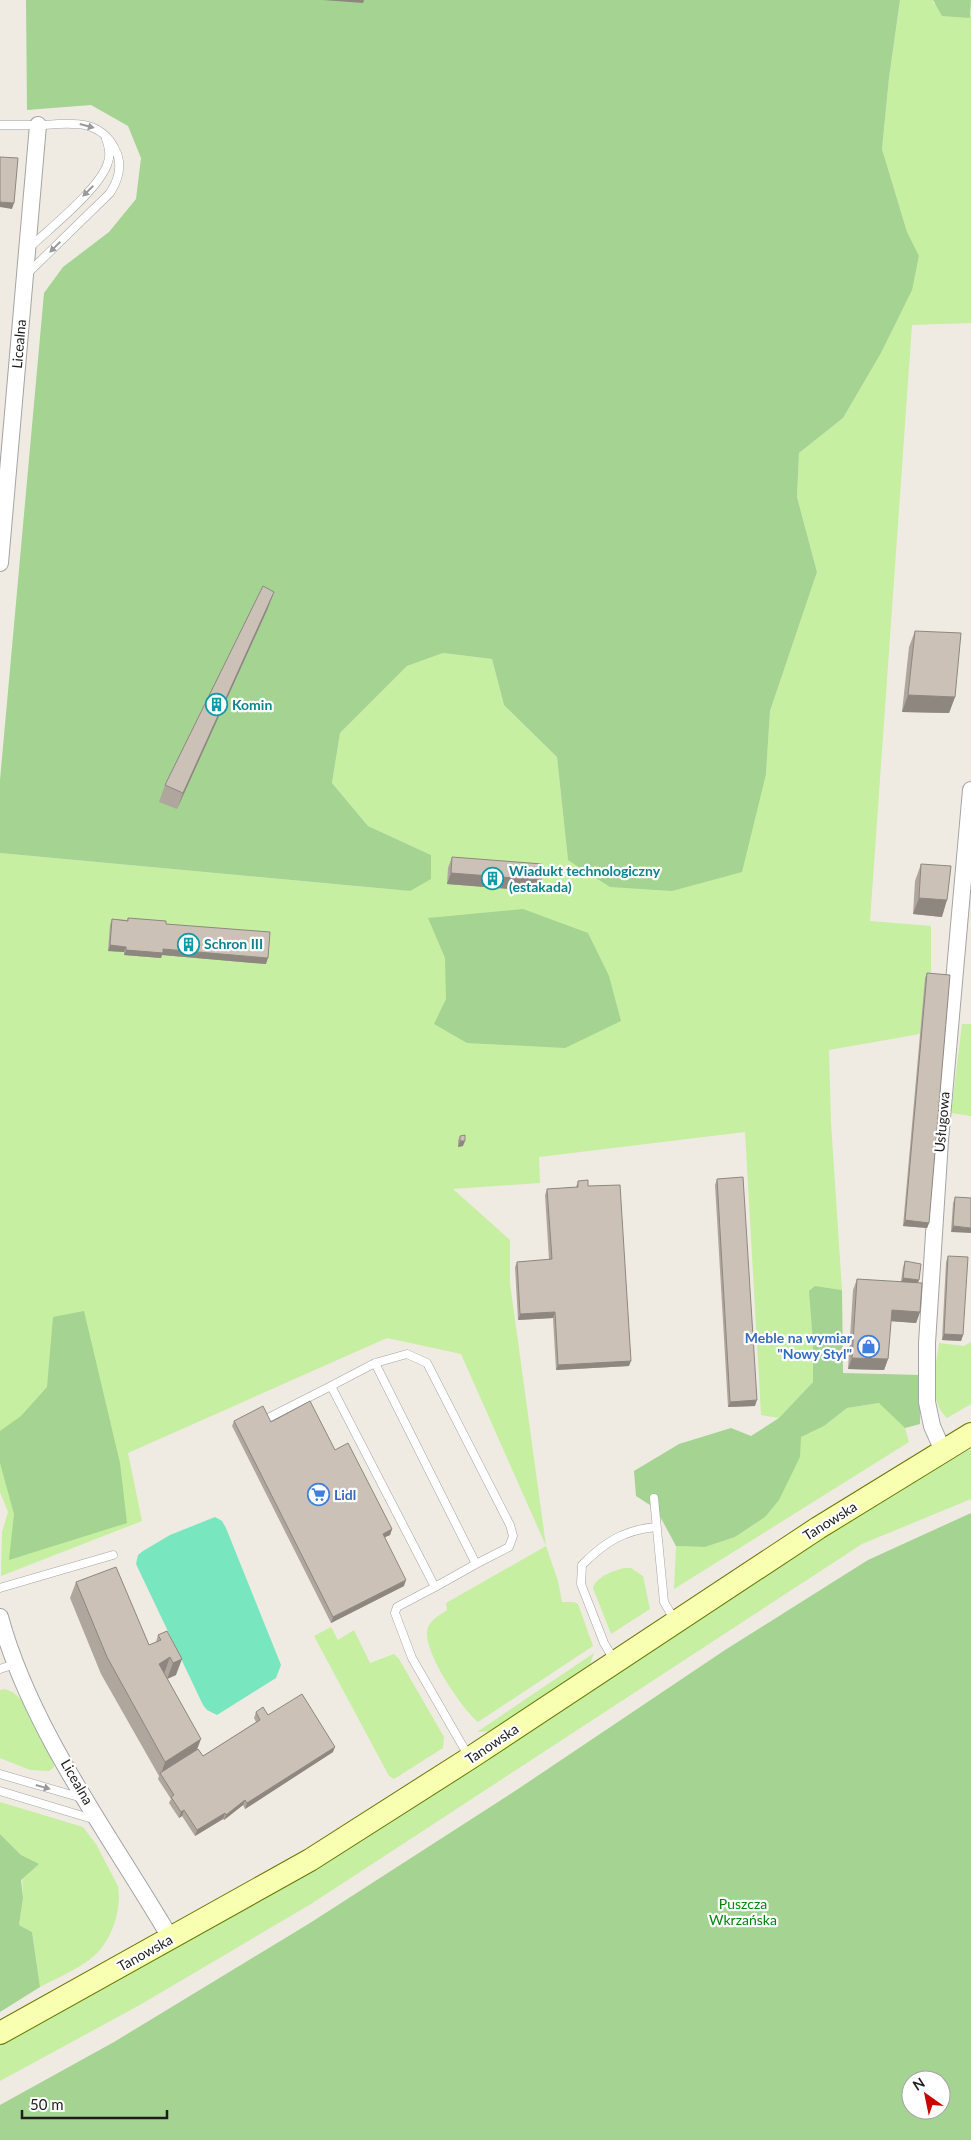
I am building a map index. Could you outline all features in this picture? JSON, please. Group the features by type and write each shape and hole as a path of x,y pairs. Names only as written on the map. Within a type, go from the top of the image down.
{"main road":[{"name":"Tanowska","path":"0,2033 310,1860 470,1758 818,1528 971,1434"}],"street":[{"name":"Licealna","path":"0,563 38,125"},
{"name":"Usługowa","path":"943,1451 932,1426 927,1402 926,1343 940,1140 971,790"},
{"name":"Licealna","path":"0,1617 7,1666 171,1939"}],"lane":[{"path":"0,125 81,124 103,133 115,148 120,162 115,186 101,202 24,276"},
{"path":"27,249 90,190 103,174 108,164 110,152 103,133"},
{"path":"268,1418 375,1363 407,1354 427,1363 510,1525 512,1536 509,1546 397,1607 395,1613 412,1658 470,1758"},
{"path":"375,1363 476,1564"},
{"path":"331,1386 435,1587"},
{"path":"654,1498 664,1602 675,1621"},
{"path":"615,1661 604,1643 581,1584 582,1565 603,1544 637,1528 656,1527"},
{"path":"0,1588 113,1555"},
{"path":"0,1774 87,1800"},
{"path":"0,1791 99,1821"}],"green space":[{"path":"26,0 900,0 889,78 882,149 907,232 919,256 912,290 881,353 843,418 799,453 797,497 817,572 770,711 766,774 742,872 672,891 610,887 568,860 557,757 504,705 492,659 443,653 407,666 340,733 332,783 368,826 431,855 431,879 410,891 0,853 0,780 44,293 63,267 109,232 136,199 141,158 128,126 91,105 27,110"},
{"path":"900,0 933,0 933,3 970,18 971,15 971,323 912,325 870,921 931,926 931,979 925,979 920,1034 829,1050 831,1123 842,1290 815,1286 813,1382 779,1418 761,1415 745,1132 539,1157 540,1183 453,1189 510,1240 510,1283 546,1546 461,1354 387,1338 128,1453 142,1521 1,1576 2,1532 8,1512 0,1492 0,853 410,891 431,855 368,826 332,783 340,733 407,666 443,653 492,659 504,705 557,757 568,860 766,774 770,711 817,572 797,497 799,453 843,418 881,353 911,290 919,257 907,232 882,149 889,78"},
{"path":"933,0 971,0 970,18 942,16"},
{"path":"523,909 588,933 609,976 621,1021 565,1048 467,1043 434,1024 446,999 445,958 428,918"},
{"path":"962,1024 971,1024 971,1116 951,1113"},
{"path":"815,1286 842,1290 843,1373 921,1375 920,1424 905,1428 879,1403 847,1408 824,1426 801,1437 800,1457 779,1500 765,1517 735,1537 705,1547 676,1546 656,1509 636,1496 634,1471 679,1444 731,1428 751,1436 779,1418 813,1382 813,1342 809,1291"},
{"path":"84,1311 120,1463 127,1523 9,1560 14,1514 0,1463 0,1431 21,1416 47,1387 53,1317"},
{"path":"971,1342 971,1404 947,1418 941,1411 935,1392 934,1382 939,1343 964,1346"},
{"path":"880,1403 905,1428 909,1442 674,1589 676,1546 705,1547 735,1537 765,1517 800,1457 800,1437 824,1426 847,1408"},
{"path":"971,1449 971,1499 862,1544 311,1904 138,2006 0,2081 0,2043 373,1833 908,1483"},
{"name":"Puszcza Wkrzańska","path":"971,1513 971,2140 0,2140 0,2105 114,2042 310,1923 518,1789 725,1650 868,1560"},
{"path":"215,1517 222,1521 226,1528 281,1665 276,1678 217,1715 207,1710 203,1705 136,1564 138,1555 143,1551 170,1535"},
{"path":"546,1546 558,1581 562,1602 578,1604 593,1646 478,1722 445,1680 428,1642 427,1632 429,1625 447,1610 446,1603"},
{"path":"631,1568 643,1576 650,1609 611,1634 593,1588 602,1577 610,1572"},
{"path":"331,1627 338,1640 354,1630 370,1663 394,1654 399,1659 444,1737 443,1748 394,1779 389,1776 314,1636"},
{"path":"594,1653 589,1667 492,1731 477,1732"},
{"path":"4,1689 13,1692 34,1718 53,1759 54,1767 49,1771 30,1770 0,1758 0,1690"},
{"path":"0,1802 83,1827 96,1844 118,1886 117,1914 106,1942 94,1956 82,1965 40,1987 32,1932 19,1925 23,1898 21,1855 0,1834"},
{"path":"0,1834 21,1855 39,1864 21,1880 23,1898 19,1925 32,1932 40,1987 0,2012"}],"building":[{"path":"0,157 18,158 14,203 0,202"},
{"name":"Komin","path":"263,586 274,592 183,793 165,785"},
{"path":"915,631 961,633 955,697 908,695"},
{"path":"452,857 542,864 541,880 451,873"},
{"path":"921,864 951,866 947,900 919,898"},
{"name":"Schron III","path":"128,918 166,921 166,924 270,932 268,958 163,949 163,953 126,950 126,947 110,945 112,919 128,921"},
{"path":"927,973 950,975 929,1223 905,1220"},
{"path":"465,1135 465,1141 460,1141 460,1136"},
{"path":"743,1177 757,1400 730,1402 717,1179"},
{"path":"588,1180 588,1186 620,1185 631,1361 558,1365 555,1312 520,1314 517,1262 552,1259 547,1189 578,1187 578,1181"},
{"path":"955,1197 971,1198 971,1228 953,1226"},
{"path":"948,1256 968,1257 963,1335 944,1334"},
{"path":"905,1261 921,1264 919,1280 903,1278"},
{"name":"Meble na wymiar \"Nowy Styl\"","path":"857,1279 922,1283 920,1312 892,1310 888,1359 852,1358"},
{"name":"Lidl","path":"310,1401 335,1450 348,1443 392,1529 383,1534 406,1580 333,1617 234,1421 263,1406 271,1422"},
{"path":"116,1567 149,1645 161,1640 158,1635 167,1631 182,1659 173,1663 170,1657 159,1664 201,1739 165,1762 107,1657 76,1582"},
{"path":"302,1694 335,1747 247,1803 245,1800 226,1815 225,1813 197,1830 184,1810 181,1812 171,1797 174,1795 160,1773 198,1749 203,1756 260,1720 256,1712 263,1707 268,1715"}],"place":[{"name":"Komin","path":"216,705"},
{"name":"Wiadukt technologiczny (estakada)","path":"493,879"},
{"name":"Schron III","path":"188,944"},
{"name":"Meble na wymiar \"Nowy Styl\"","path":"868,1346"},
{"name":"Lidl","path":"318,1495"}]}
